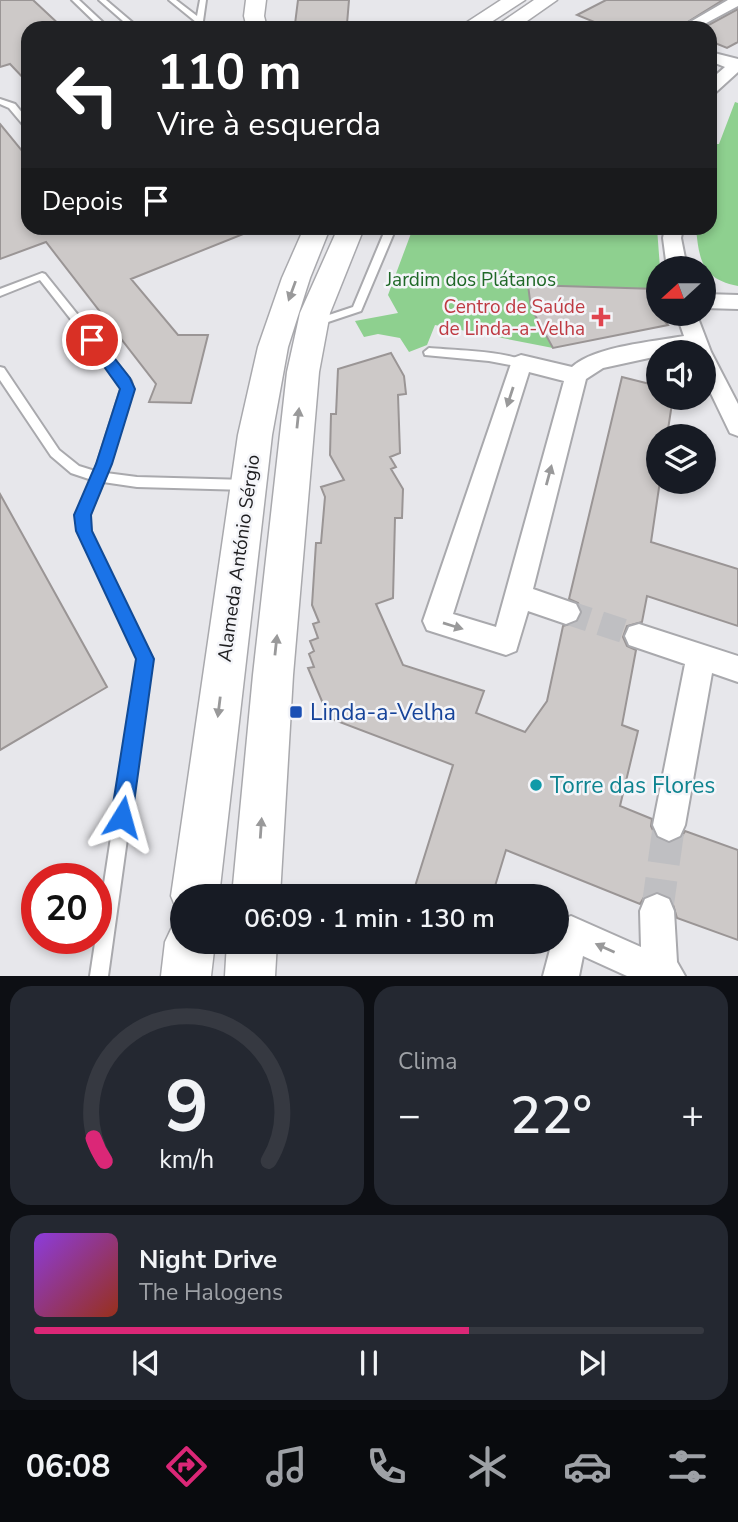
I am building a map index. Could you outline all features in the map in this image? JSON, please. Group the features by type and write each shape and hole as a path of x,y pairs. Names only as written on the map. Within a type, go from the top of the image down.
{"street":[{"path":"255,21 256,0"},
{"path":"480,21 515,0"},
{"path":"514,21 547,0"},
{"path":"700,21 738,0"},
{"path":"717,58 737,65 717,83"},
{"name":"Alameda António Sérgio","path":"197,884 248,485 273,346 314,235"},
{"path":"257,884 275,649 303,372 312,325 348,235"},
{"path":"673,235 675,256"},
{"path":"716,301 738,302"},
{"path":"576,376 521,363 437,621 506,642 576,376 588,365 599,361 646,356"},
{"path":"716,382 738,427"},
{"path":"518,596 566,612"},
{"path":"639,636 738,669"},
{"path":"669,825 701,657"},
{"path":"657,911 664,974"},
{"path":"561,976 571,933 664,974"},
{"path":"186,976 189,954"},
{"path":"250,976 252,954"}],"lane":[{"path":"75,0 98,21"},
{"path":"102,0 127,21"},
{"path":"172,0 195,21"},
{"path":"199,21 203,0"},
{"path":"0,101 12,106 21,117"},
{"path":"312,325 358,309 388,235"},
{"path":"0,293 42,276 125,381 127,389 99,477 83,515 84,531 145,659 99,976"},
{"path":"429,352 489,357 521,363"},
{"path":"0,371 55,453 75,470 99,477 137,482 248,485"}],"green space":[{"path":"735,102 738,103 738,286 716,277 716,256 700,256 699,250 697,235 717,235 717,144"},
{"name":"Jardim dos Plátanos","path":"410,235 658,235 659,256 646,256 646,289 528,285 531,308 553,348 435,325 427,345 409,352 400,338 378,334 364,337 355,321 398,313 388,295"}],"building":[{"path":"0,0 33,0 56,21 21,21 21,76 10,64 0,67"},
{"path":"298,0 349,0 347,21 295,21"},
{"path":"606,0 723,0 689,21 592,21 577,15"},
{"path":"738,9 738,42 727,48 717,44 716,21"},
{"path":"0,124 21,150 21,235 241,235 131,279 178,335 208,335 191,403 149,402 156,384 46,242 0,259"},
{"name":"Centro de Saúde de Linda-a-Velha","path":"528,285 646,289 646,326 663,326 553,348 531,308"},
{"path":"391,353 404,376 406,394 398,395 400,453 390,457 396,467 391,469 403,489 402,518 395,518 393,598 376,604 403,665 484,691 476,713 525,732 547,701 563,626 577,622 582,613 578,603 569,599 622,377 646,383 646,410 671,410 669,424 646,424 646,494 658,494 651,542 738,569 738,626 647,596 642,622 627,626 623,637 627,646 636,650 622,725 638,731 620,806 652,819 651,826 656,837 668,843 681,838 685,831 738,850 738,940 677,918 671,898 658,892 644,897 640,904 506,850 496,884 416,884 453,765 329,718 308,668 314,667 309,654 314,651 310,641 318,638 313,624 319,622 312,605 316,543 321,543 325,497 321,487 344,480 330,455 331,414 336,414 338,369"},
{"path":"0,494 107,687 0,750"}],"tunnel":[{"path":"566,612 639,636"},
{"path":"657,911 669,825"}],"place":[{"name":"Centro de Saúde de Linda-a-Velha","path":"601,317"},
{"name":"Linda-a-Velha","path":"296,712"},
{"name":"Torre das Flores","path":"536,785"}],"route":[{"path":"92,340 125,381 127,389 104,464 83,515 84,531 145,659 122,817"}]}
